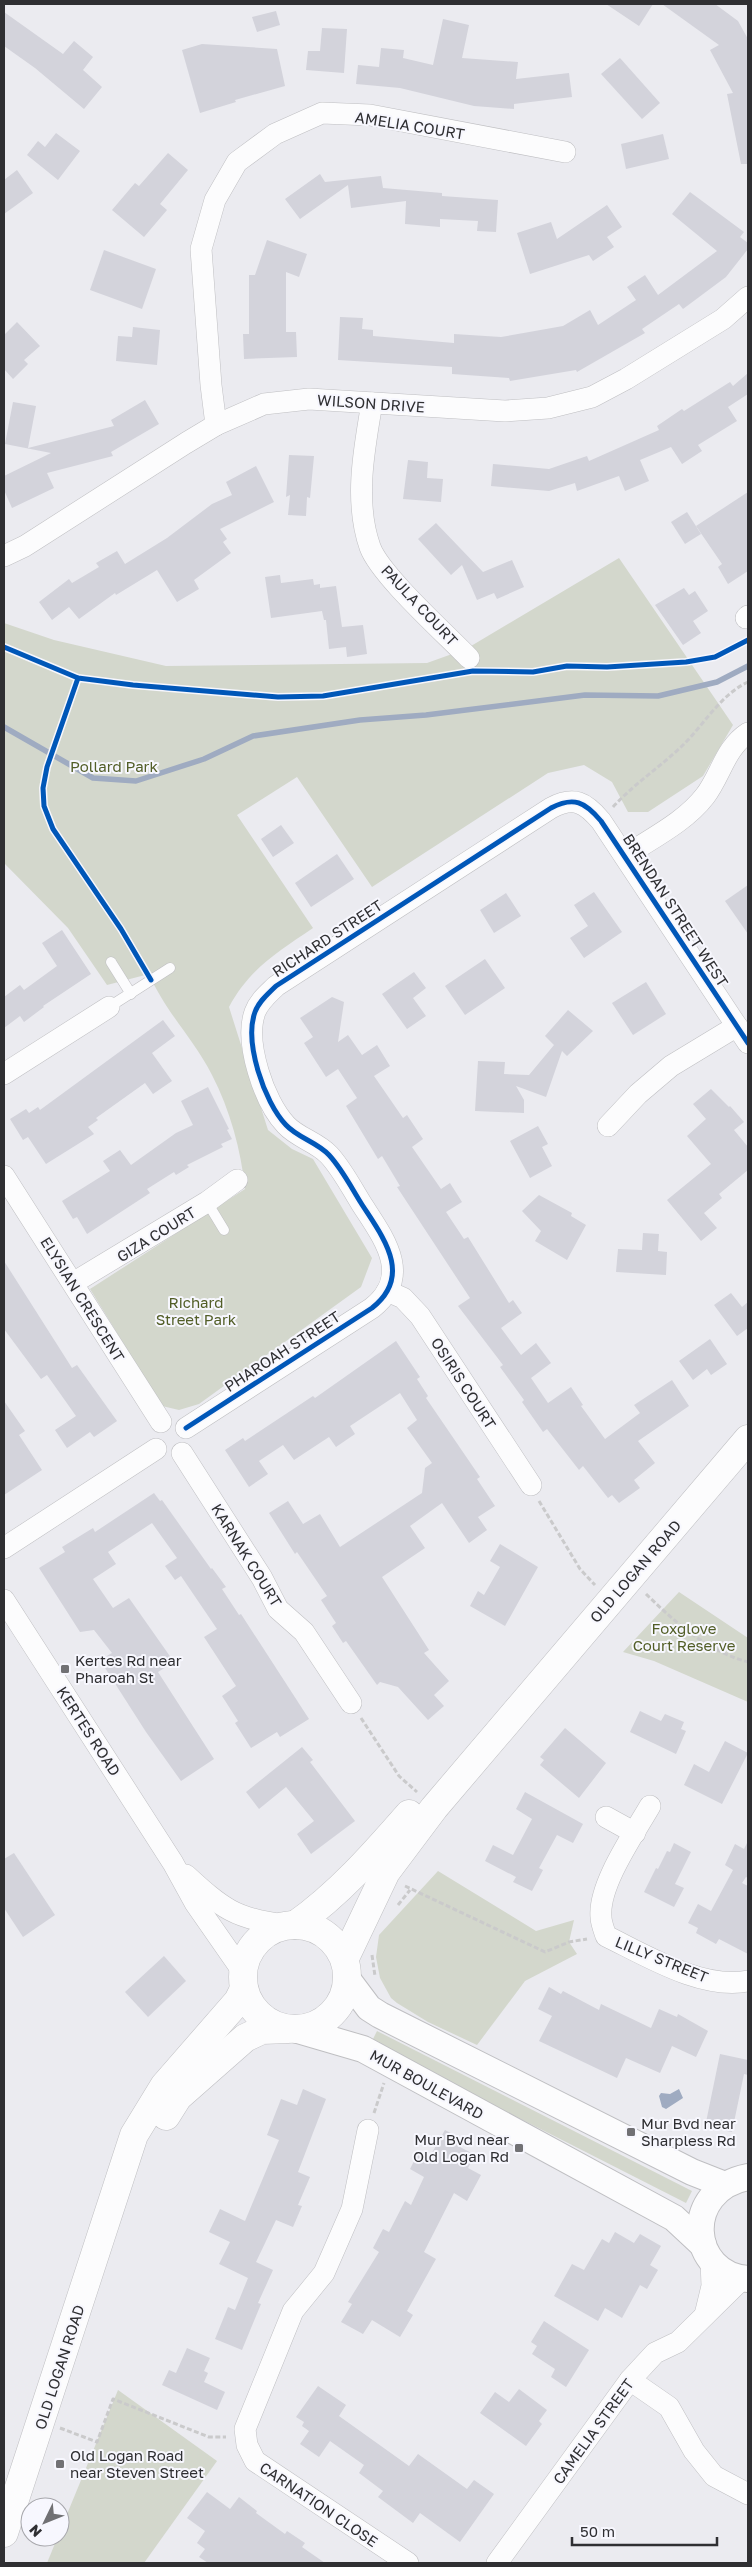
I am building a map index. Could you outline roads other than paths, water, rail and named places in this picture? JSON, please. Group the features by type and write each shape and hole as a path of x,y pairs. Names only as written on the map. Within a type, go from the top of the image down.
{"main road":[{"name":"OLD LOGAN ROAD","path":"346,1969 386,1872 434,1808 522,1702 748,1439"},
{"name":"OLD LOGAN ROAD","path":"290,1925 320,1908 371,1857 424,1797 522,1702"},
{"path":"290,1925 311,1927 325,1934 337,1944 346,1969 345,1996 336,2011 324,2022 293,2030 272,2025 259,2016 250,2003 243,1980 247,1956 256,1942 269,1931 290,1925"},
{"name":"OLD LOGAN ROAD","path":"4,2533 134,2135 164,2086 238,2001 243,1980"},
{"name":"OLD LOGAN ROAD","path":"114,2200 178,2097 250,2034 262,2030 293,2030"}],"street":[{"name":"AMELIA COURT","path":"216,425 211,385 202,249 215,200 237,162 275,134 322,113 370,115 565,152"},
{"name":"WILSON DRIVE","path":"4,556 25,546 216,425 264,404 309,399 505,411 548,408 592,397 626,379 723,319 748,298"},
{"name":"PAULA COURT","path":"372,403 366,440 361,510 370,549 389,576 469,658"},
{"path":"625,856 689,812 705,796 732,748 748,733"},
{"name":"RICHARD STREET","path":"387,1291 392,1278 392,1261 388,1246 329,1155 288,1127 274,1107 253,1054 251,1037 255,1012 263,998 276,986 551,808 564,801 573,801"},
{"name":"BRENDAN STREET WEST","path":"573,801 588,808 601,821 743,1035"},
{"path":"4,1074 110,1007"},
{"path":"608,1126 638,1094 671,1066 743,1035"},
{"name":"ELYSIAN CRESCENT","path":"4,1176 162,1422"},
{"name":"GIZA COURT","path":"73,1284 207,1202 237,1180"},
{"name":"PHAROAH STREET","path":"186,1428 372,1308 382,1300 387,1291"},
{"name":"OSIRIS COURT","path":"387,1291 403,1298 420,1316 531,1485"},
{"path":"178,1421 186,1428 189,1442 182,1453 168,1456 156,1449 153,1434 162,1422 178,1421"},
{"path":"4,1548 156,1449"},
{"name":"KARNAK COURT","path":"182,1453 262,1578 278,1609 304,1632 351,1703"},
{"name":"KERTES ROAD","path":"4,1600 173,1863 195,1903 243,1980"},
{"path":"606,1817 635,1833 650,1806"},
{"name":"LILLY STREET","path":"635,1833 604,1898 601,1916 606,1936 697,1977 731,1984 748,1981"},
{"name":"KERTES ROAD","path":"173,1863 222,1907 247,1919 290,1925"},
{"path":"346,1969 369,2008 380,2015 692,2172 736,2181"},
{"name":"MUR BOULEVARD","path":"293,2030 363,2049 674,2218 731,2275 746,2279"},
{"name":"CARNATION CLOSE","path":"368,2130 352,2209 324,2273 293,2312 245,2429 247,2445 255,2461 408,2563"},
{"path":"705,2315 712,2286 707,2252 700,2228 703,2212 710,2198 736,2181"},
{"name":"CAMELIA STREET","path":"496,2563 630,2380 655,2353 678,2342 746,2279"},
{"path":"630,2380 670,2407 694,2451 714,2476 748,2494"}],"lane":[{"path":"111,962 131,994"},
{"path":"110,1007 170,968"},
{"path":"207,1202 224,1230"}],"water":[{"path":"679,2089 683,2098 666,2109 662,2107 659,2096 661,2093 670,2094"}],"waterway":[{"path":"4,727 93,778 136,781 204,759 253,736 360,720 426,715 585,695 658,696 717,682 748,666"}],"place":[{"name":"Kertes Rd near Pharoah St","path":"65,1669"},
{"name":"Mur Bvd near Sharpless Rd","path":"631,2132"},
{"name":"Mur Bvd near Old Logan Rd","path":"519,2148"},
{"name":"Old Logan Road near Steven Street","path":"60,2464"}],"park label":[{"name":"Pollard Park","path":"114,766"},
{"name":"Richard Street Park","path":"196,1310"},
{"name":"Foxglove Court Reserve","path":"684,1636"}]}
